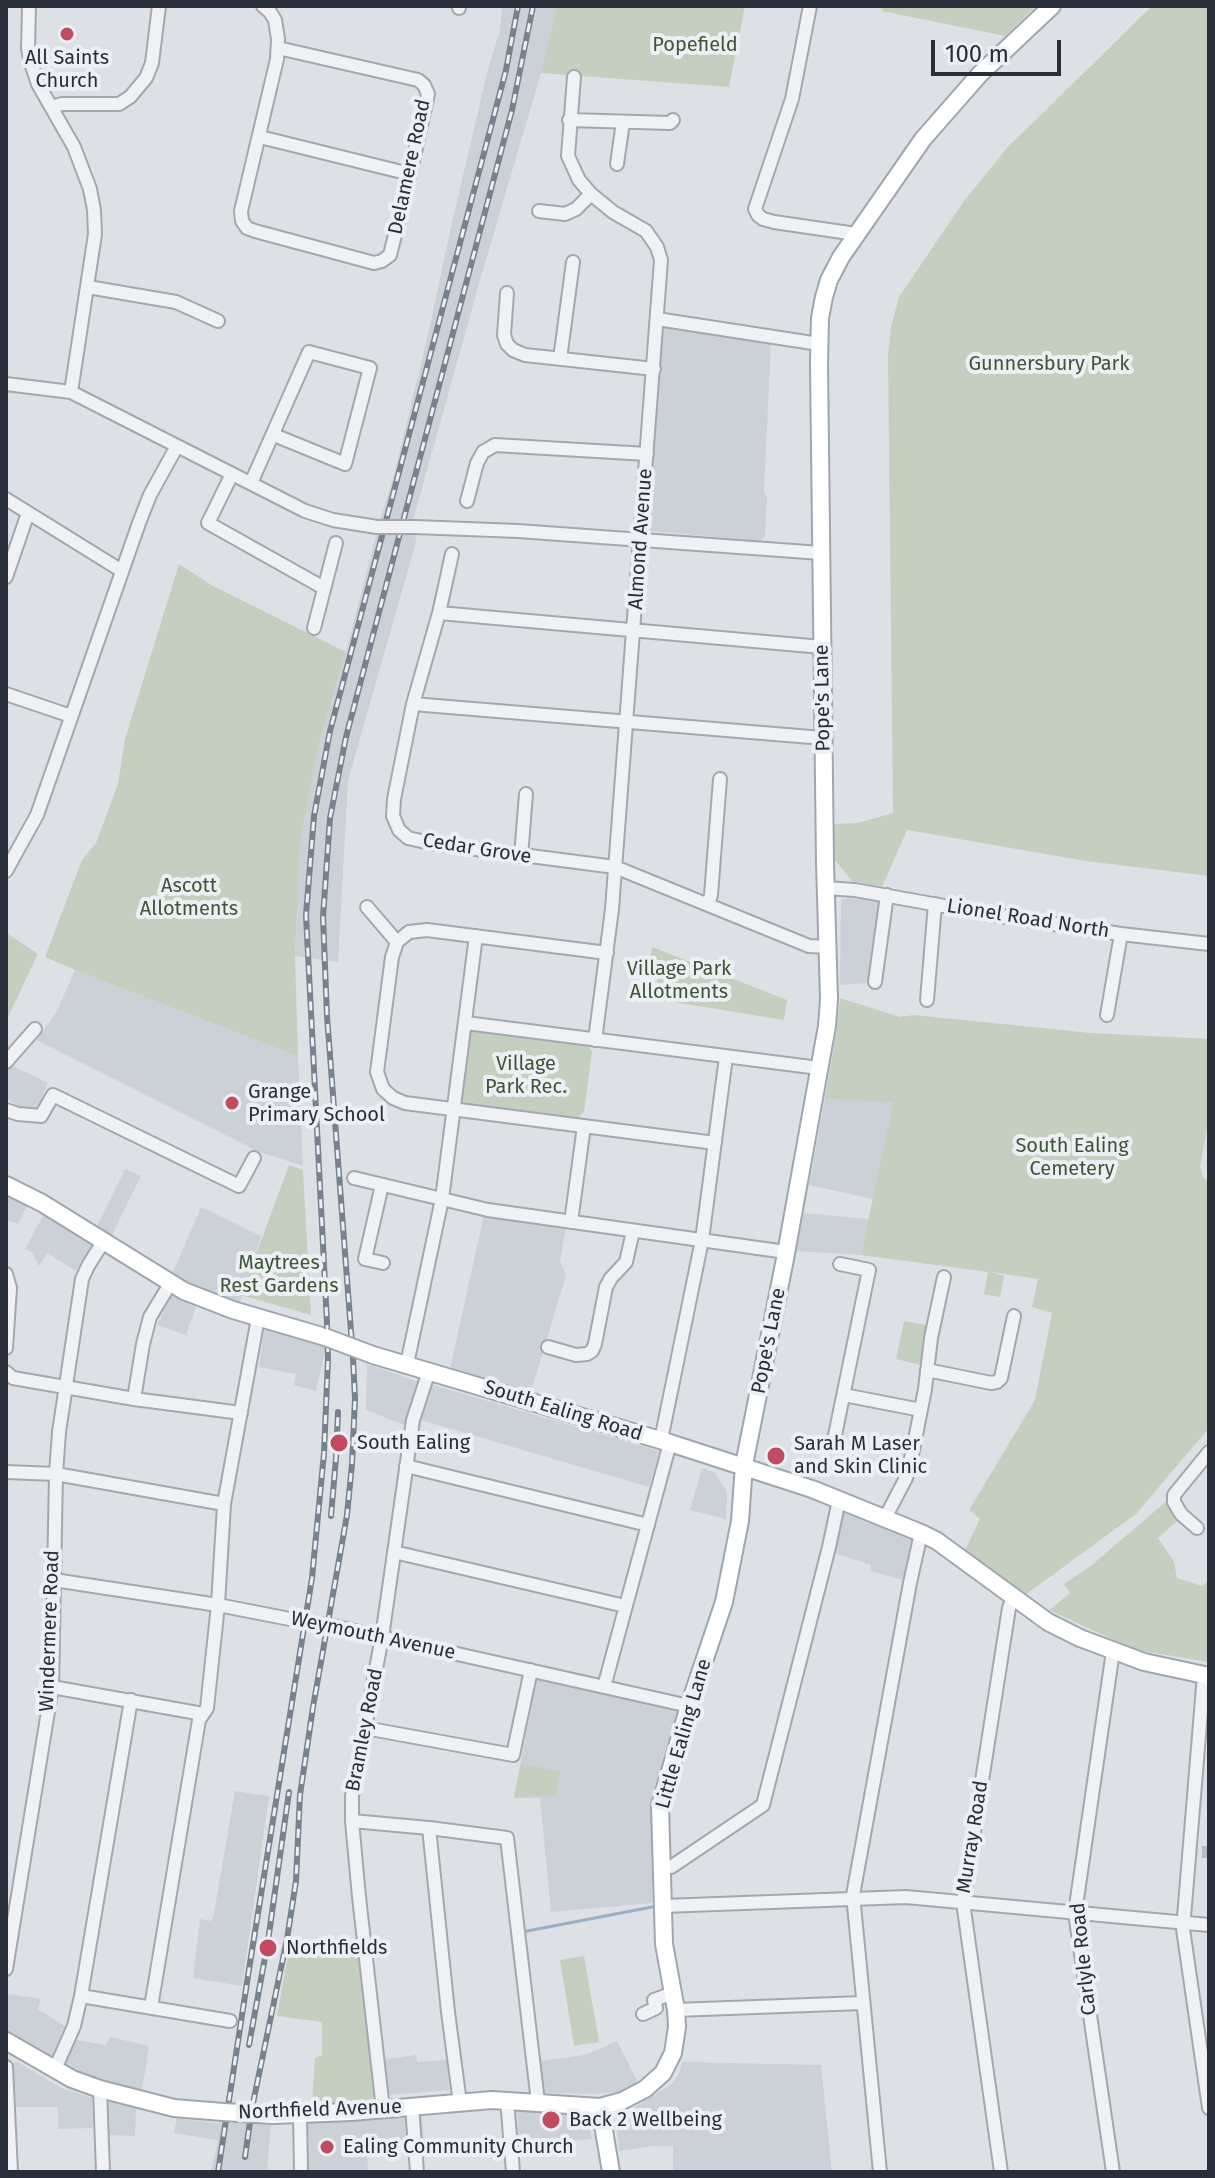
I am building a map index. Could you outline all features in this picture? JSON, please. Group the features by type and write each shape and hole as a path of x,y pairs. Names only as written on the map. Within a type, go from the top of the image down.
{"main road":[{"name":"Pope's Lane","path":"744,1465 786,1252 829,999 821,553 819,344 822,307 829,280 856,234 936,121 1052,6"},
{"name":"South Ealing Road","path":"6,1185 42,1203 170,1284 208,1301 373,1355 744,1465 839,1500 937,1541 1048,1622 1080,1638 1144,1662 1206,1676"},
{"name":"Little Ealing Lane","path":"600,2107 636,2095 656,2081 669,2063 675,2046 675,2001 664,1944 662,1798 724,1602 740,1521 744,1465"},
{"name":"Northfield Avenue","path":"7,2045 72,2079 174,2108 273,2115 507,2100 600,2107"},
{"path":"600,2107 611,2172"}],"street":[{"path":"29,6 30,60 38,84 74,147 90,189 95,234 71,392"},
{"path":"51,107 62,104 119,104 130,97 146,78 152,63 159,6"},
{"name":"Delamere Road","path":"263,6 275,20 278,48 276,69 241,216 247,228 374,263 382,261 390,255 410,174 428,94 424,85 418,80 278,48"},
{"path":"810,6 792,99 755,209 763,219 774,222 856,234"},
{"name":"Almond Avenue","path":"574,77 568,156 579,180 613,212 646,231 657,247 661,260 615,867 595,1040"},
{"path":"569,120 670,123 673,120"},
{"path":"617,164 623,122"},
{"path":"260,137 410,174"},
{"path":"539,211 565,214 576,209 591,194"},
{"path":"560,359 573,262"},
{"path":"88,287 176,302 218,321"},
{"path":"507,293 504,335 513,350 525,355 654,369"},
{"path":"657,319 819,344"},
{"path":"251,483 309,352 370,368 345,464 274,435"},
{"path":"6,384 71,392 318,516 377,527 504,530 821,553"},
{"path":"467,501 477,463 483,452 495,445 647,454"},
{"path":"6,871 37,815 150,495 177,446"},
{"path":"232,474 208,523 324,588"},
{"path":"6,499 122,571"},
{"path":"6,577 28,513"},
{"path":"314,628 336,543"},
{"name":"Cedar Grove","path":"452,554 413,704 393,807 399,830 408,838 430,843 615,867 809,946 827,947"},
{"path":"439,613 822,647"},
{"path":"6,694 71,716"},
{"path":"413,704 823,738"},
{"path":"708,905 720,779"},
{"path":"521,856 526,794"},
{"name":"Lionel Road North","path":"826,888 887,895 1121,934 1209,944"},
{"path":"875,982 887,895"},
{"name":"Lionel Road North","path":"927,1000 935,904"},
{"path":"367,907 397,942"},
{"path":"607,953 427,930 409,932 397,942 392,957 377,1072 380,1083 387,1095 405,1103 715,1143"},
{"name":"Lionel Road North","path":"1107,1015 1121,934"},
{"path":"407,1364 442,1199 476,936"},
{"path":"466,1023 819,1068"},
{"path":"6,1062 35,1029"},
{"path":"604,1687 648,1525 666,1441 702,1240 726,1057"},
{"path":"6,1110 41,1116 53,1095 239,1186"},
{"path":"571,1222 584,1126"},
{"path":"232,1201 254,1158"},
{"path":"354,1178 488,1210 786,1252"},
{"path":"382,1185 365,1259 383,1263"},
{"path":"548,1347 576,1355 592,1351 606,1287 626,1262 633,1231"},
{"name":"Windermere Road","path":"6,1969 52,1687 56,1474 65,1387 82,1279 103,1242"},
{"path":"834,1440 869,1270 840,1264"},
{"path":"6,1274 10,1288 6,1348"},
{"path":"885,1518 906,1478 944,1277"},
{"path":"134,1399 150,1317 170,1284"},
{"path":"927,1370 997,1382 1001,1378 1014,1316"},
{"path":"151,2007 199,1720 205,1711 218,1605 224,1504 258,1318"},
{"name":"Bramley Road","path":"383,2109 352,1821 352,1796 382,1637 413,1420 429,1371"},
{"path":"10,1375 134,1399 241,1413"},
{"path":"844,1395 921,1410"},
{"path":"1197,1528 1181,1514 1174,1502 1174,1495 1209,1452"},
{"path":"406,1466 648,1525"},
{"path":"6,1472 56,1474 224,1504"},
{"path":"661,1867 671,1867 763,1805 839,1500"},
{"path":"880,2172 853,1900 921,1533"},
{"path":"394,1552 625,1606"},
{"name":"Weymouth Avenue","path":"54,1580 337,1627 689,1706"},
{"name":"Murray Road","path":"1001,2172 963,1902 1013,1597"},
{"name":"Carlyle Road","path":"1113,1651 1075,1913 1113,2172"},
{"path":"365,1728 513,1755 531,1670"},
{"path":"1206,1676 1196,1851 1184,1939 1209,2108"},
{"path":"52,1687 205,1711"},
{"path":"55,2069 74,2026 81,1996 131,1700"},
{"path":"352,1821 507,1838 538,2102"},
{"path":"429,1828 460,2103"},
{"path":"663,1906 906,1897 1209,1925"},
{"path":"81,1996 230,2021"},
{"path":"643,2014 656,2008 654,2000 862,2003"},
{"path":"6,2067 11,2172"},
{"path":"100,2089 103,2172"},
{"path":"507,2100 513,2172"},
{"path":"412,2107 417,2172"},
{"path":"300,2114 301,2172"}],"shaded area":[{"path":"502,6 556,6 541,73 413,520 416,542 348,781 338,962 295,956 300,843 318,747 393,479 487,73 500,30"},
{"path":"667,327 771,342 764,490 767,499 765,536 760,541 651,531 649,528 662,331"},
{"path":"841,900 888,901 879,982 840,985"},
{"name":"Grange Primary School","path":"75,970 298,1056 303,1166 257,1151 37,1040 57,1011"},
{"path":"10,1065 48,1083 37,1110 17,1106 6,1098 6,1071"},
{"path":"825,1099 893,1101 873,1199 809,1185"},
{"path":"125,1169 141,1176 111,1237 96,1228"},
{"path":"6,1194 27,1204 18,1224 6,1220"},
{"path":"201,1207 261,1236 239,1305 171,1277"},
{"path":"485,1210 566,1227 560,1261 566,1275 529,1398 450,1369"},
{"path":"804,1213 869,1219 861,1255 796,1251"},
{"path":"44,1214 90,1245 76,1271 48,1253 39,1266 32,1252 25,1249"},
{"path":"172,1296 196,1307 186,1335 157,1325"},
{"path":"266,1329 326,1348 316,1391 294,1385 296,1374 259,1367"},
{"path":"367,1364 419,1382 404,1425 366,1410"},
{"path":"433,1385 659,1451 649,1487 421,1420"},
{"path":"702,1468 714,1472 727,1492 726,1519 690,1510"},
{"path":"844,1513 911,1540 903,1580 870,1571 871,1565 834,1553"},
{"path":"537,1678 677,1711 651,1806 652,1903 551,1912 540,1798 514,1798"},
{"path":"235,1791 269,1796 242,1986 193,1978 200,1919 213,1919"},
{"path":"9,1994 41,1999 38,2009 65,2026 52,2057 6,2031"},
{"path":"110,2037 149,2046 142,2091 96,2079 64,2065 76,2040 106,2045"},
{"path":"617,2041 638,2083 617,2092 544,2093 540,2061 585,2055"},
{"path":"416,2055 417,2062 447,2060 449,2090 389,2095 386,2059"},
{"path":"16,2061 59,2087 92,2098 93,2128 58,2129 58,2107 16,2107 12,2065"},
{"path":"682,2062 821,2065 832,2172 673,2172 673,2146 619,2151 617,2124 621,2116 673,2083"},
{"path":"110,2102 136,2108 135,2136 108,2135 106,2105"},
{"path":"383,2110 424,2115 424,2144 367,2150 368,2172 302,2172 300,2114"},
{"path":"517,2111 580,2114 588,2121 592,2139 519,2145"},
{"path":"177,2118 213,2123 271,2123 267,2172 211,2172 218,2140 174,2133"}],"green space":[{"name":"Popefield","path":"556,6 745,6 729,87 541,73"},
{"path":"883,6 1036,6 1005,36 882,11"},
{"name":"Gunnersbury Park","path":"1152,6 1209,6 1209,876 1086,861 907,830 882,887 852,881 834,859 834,824 858,823 893,813 888,357 891,327 899,297 964,201 1007,148"},
{"name":"Ascott Allotments","path":"179,564 213,586 346,652 318,747 300,843 295,956 298,1056 45,957 82,860 96,843 118,784 125,739"},
{"path":"6,933 38,954 7,1019 6,1018"},
{"name":"Village Park Allotments","path":"652,947 787,1000 784,1020 655,999 658,976 648,974"},
{"name":"South Ealing Cemetery","path":"840,998 900,1017 914,1015 1091,1033 1209,1039 1209,1118 1200,1167 1204,1179 1209,1181 1209,1428 1136,1514 1025,1595 965,1550 980,1519 969,1510 1035,1400 1052,1313 1032,1307 1038,1279 992,1272 1004,1276 1000,1297 984,1294 988,1272 861,1255 893,1102 825,1099"},
{"name":"Village Park Rec.","path":"477,1028 587,1042 592,1052 584,1112 574,1122 468,1109 461,1102 463,1065 469,1033"},
{"name":"Maytrees Rest Gardens","path":"289,1165 303,1170 311,1315 241,1295"},
{"path":"904,1321 927,1325 921,1365 896,1359"},
{"path":"1169,1499 1181,1518 1158,1538 1174,1562 1177,1578 1202,1586 1209,1580 1209,1662 1136,1650 1049,1610 1070,1593 1064,1584 1092,1565"},
{"path":"521,1763 561,1772 555,1795 514,1797"},
{"path":"290,1943 340,1947 358,1957 376,2101 312,2104 315,2058 322,2055 322,2022 277,2016"},
{"path":"584,1956 599,2042 574,2046 560,1960"}],"waterway":[{"path":"522,1932 652,1907"}],"tunnel":[{"path":"1202,1852 1209,1852"}],"railway":[{"path":"218,2172 312,1578 324,1453 327,1323 306,915 314,816 330,731 506,70 518,6"},
{"path":"245,2157 296,1881 300,1795 347,1515 352,1464 353,1358 327,1016 323,917 330,818 346,737 512,110 533,6"},
{"path":"331,1516 338,1412"},
{"path":"249,2045 268,1941 289,1792"}],"place":[{"name":"All Saints Church","path":"67,34"},
{"name":"Grange Primary School","path":"232,1103"},
{"name":"South Ealing","path":"339,1443"},
{"name":"Sarah M Laser and Skin Clinic","path":"776,1456"},
{"name":"Northfields","path":"268,1948"},
{"name":"Back 2 Wellbeing","path":"551,2120"},
{"name":"Ealing Community Church","path":"327,2147"}]}
